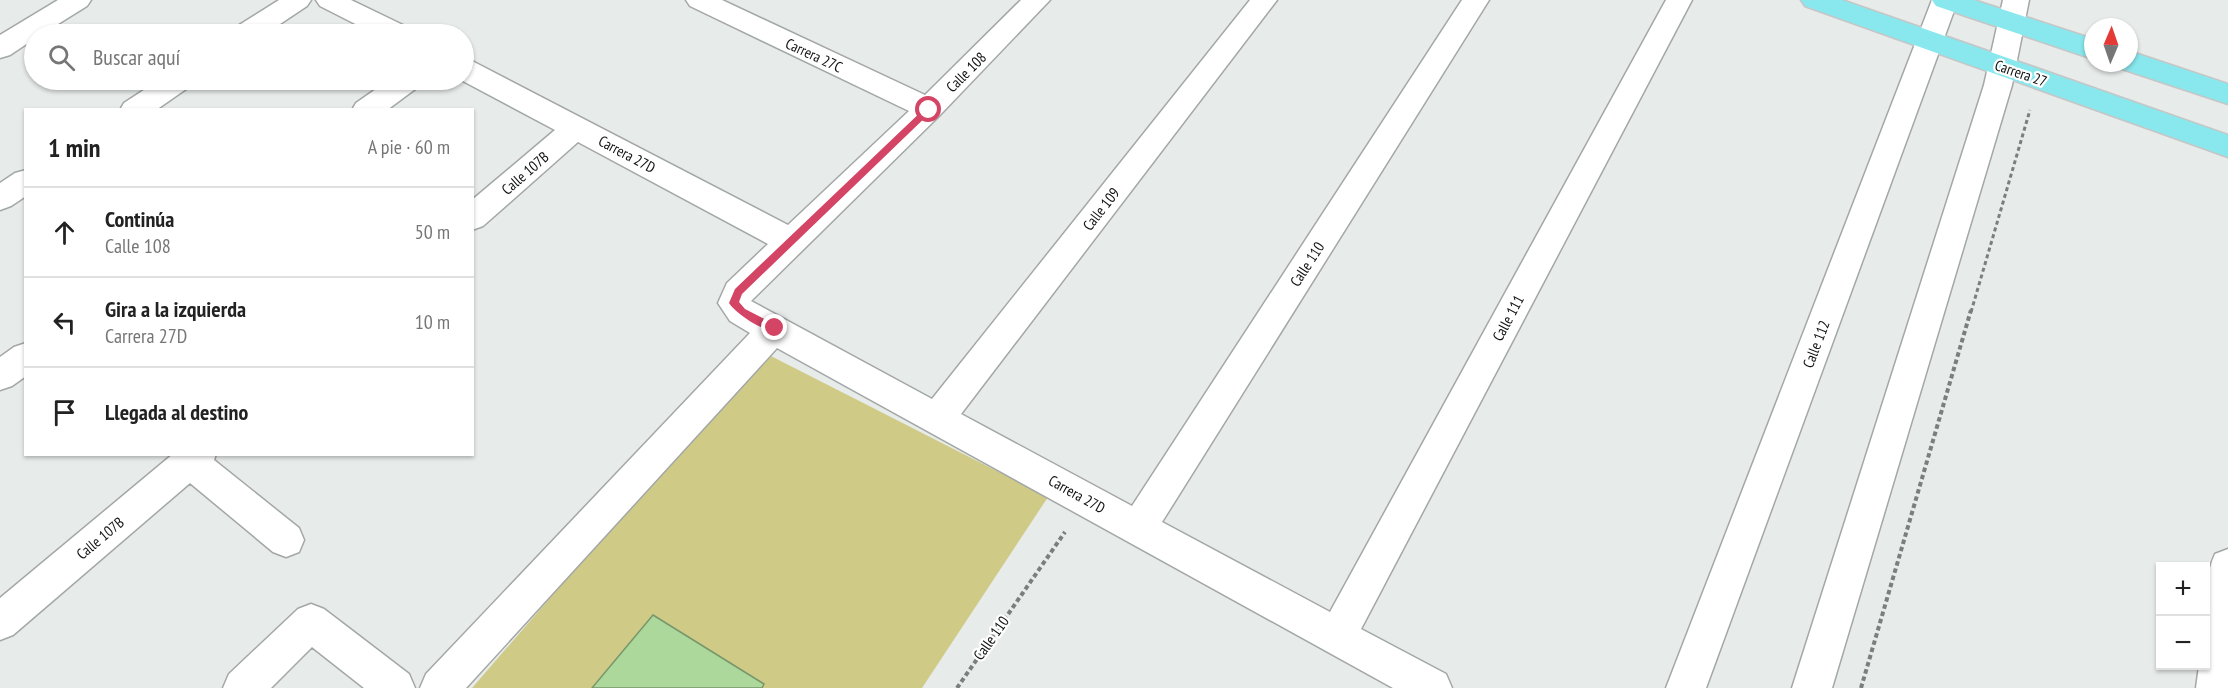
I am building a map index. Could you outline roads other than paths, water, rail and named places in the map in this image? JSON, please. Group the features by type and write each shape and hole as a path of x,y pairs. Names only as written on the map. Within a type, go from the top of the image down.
{"main road":[{"name":"Carrera 27","path":"1814,0 2228,146"},
{"path":"1945,0 2013,11 2084,45"},
{"path":"2138,64 2228,94"}],"street":[{"path":"39,24 78,0"},
{"path":"261,24 298,0"},
{"path":"329,0 377,24"},
{"name":"Carrera 27C","path":"699,0 929,110"},
{"name":"Calle 108","path":"738,292 929,110 1035,0"},
{"name":"Calle 109","path":"938,418 1264,0"},
{"name":"Calle 110","path":"1139,527 1476,0"},
{"name":"Calle 111","path":"1337,636 1679,0"},
{"name":"Calle 112","path":"1686,688 1945,0"},
{"path":"1812,688 1944,264 2002,66 2013,11"},
{"path":"0,48 24,33"},
{"name":"Carrera 27D","path":"474,74 790,241"},
{"path":"137,108 164,90"},
{"path":"369,108 394,90"},
{"name":"Calle 107B","path":"474,216 577,127"},
{"path":"0,198 24,182"},
{"name":"Carrera 27D","path":"738,292 734,303 741,312 775,328 1432,688"},
{"path":"440,688 775,328"},
{"path":"0,376 24,358"},
{"path":"195,458 286,540"},
{"name":"Calle 107B","path":"0,622 195,458"},
{"path":"2216,688 2228,567"},
{"path":"243,688 311,622 395,688"}]}
